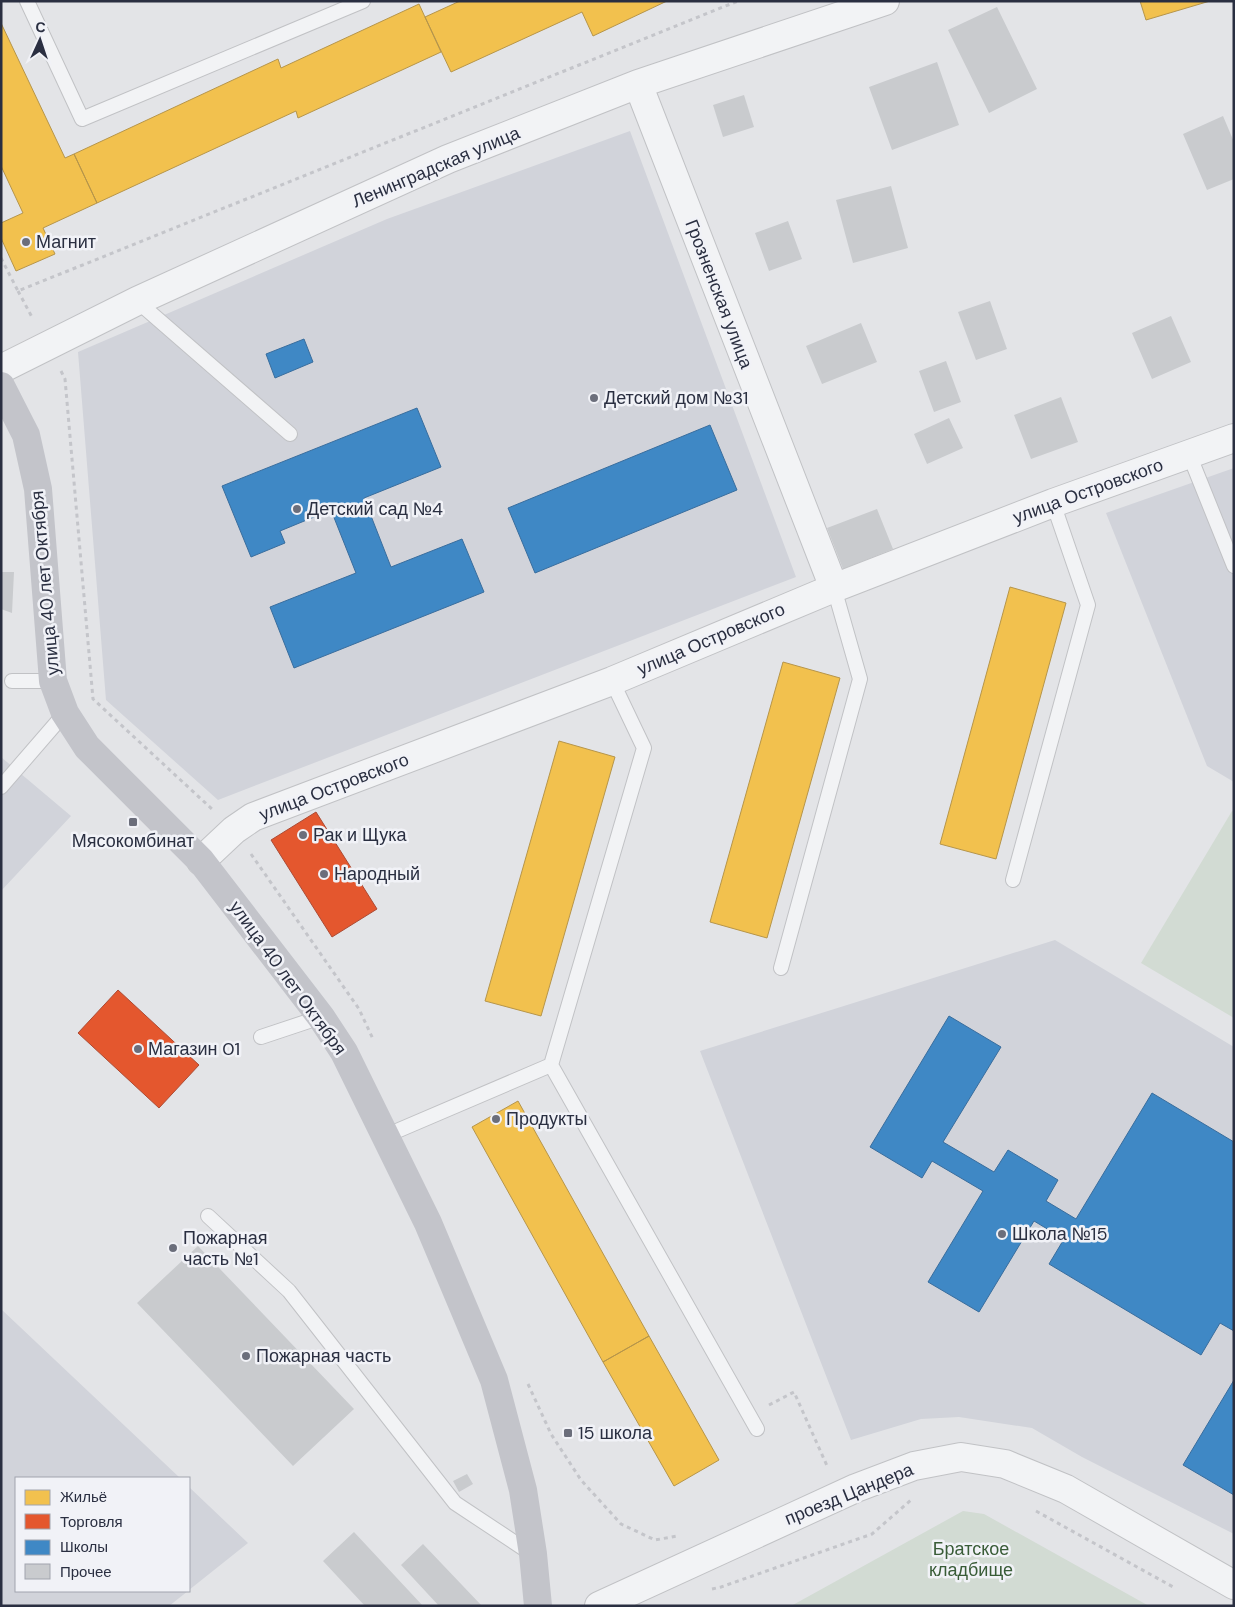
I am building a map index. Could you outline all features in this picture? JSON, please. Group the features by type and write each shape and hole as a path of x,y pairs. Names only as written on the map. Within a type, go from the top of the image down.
{"main road":[{"name":"улица 40 лет Октября","path":"1,386 26,435 38,489 53,681 65,713 88,747 201,861 321,1018 344,1052 428,1223 494,1380 523,1490 533,1554 538,1606"}],"street":[{"name":"Ленинградская улица","path":"1,369 136,301 448,159 638,84 885,1"},
{"name":"Грозненская улица","path":"638,84 834,588"},
{"name":"улица Островского","path":"201,861 234,830 253,817 612,681 834,588 1053,503 1234,438"},
{"name":"проезд Цандера","path":"600,1606 856,1488 914,1466 962,1457 1005,1464 1066,1489 1234,1585"}],"lane":[{"path":"27,1 82,119 363,1"},
{"path":"136,301 290,434"},
{"path":"1189,454 1234,566"},
{"path":"1013,880 1088,605 1053,503"},
{"path":"780,968 860,679 834,588"},
{"path":"12,681 53,681"},
{"path":"612,681 644,748 551,1065 757,1430"},
{"path":"1,787 65,713"},
{"path":"261,1037 321,1018"},
{"path":"385,1136 551,1065"},
{"path":"208,1216 289,1292 456,1503 533,1554"}],"path":[{"path":"1,258 18,291 738,1"},
{"path":"748,1415 794,1392 829,1471"},
{"path":"712,1589 872,1534 916,1495"},
{"path":"1031,1508 1182,1592"}],"shaded area":[{"name":"Детский сад №4","path":"630,131 796,577 218,800 106,700 78,352 387,219"},
{"path":"1234,468 1234,782 1207,766 1106,513"},
{"path":"1,757 71,816 1,891"},
{"name":"Школа №15","path":"1055,940 1234,1047 1234,1534 1082,1457 1032,1428 959,1417 921,1419 851,1440 700,1051"},
{"path":"1,1309 179,1477 15,1477 15,1592 187,1592 169,1606 1,1606"},
{"path":"190,1488 248,1543 190,1589"}],"green space":[{"path":"1232,811 1234,812 1234,1018 1141,963"},
{"name":"Братское кладбище","path":"963,1511 984,1514 1149,1606 791,1606"}],"building: Жильё":[{"path":"460,1 667,1 593,36 582,12 451,72 425,17"},
{"path":"1140,1 1210,1 1146,20"},
{"path":"419,4 441,52 298,118 296,111 97,203 74,154 278,59 281,68"},
{"path":"1,23 65,158 74,154 97,203 43,228 55,254 16,271 1,238 1,223 23,213 1,166"},
{"path":"1010,587 1066,603 996,859 940,844"},
{"path":"783,662 840,678 767,938 710,922"},
{"path":"559,741 615,757 541,1016 485,1001"},
{"path":"518,1101 649,1336 603,1362 472,1127"},
{"path":"649,1336 719,1460 674,1486 603,1362"}],"building: Торговля":[{"name":"Народный","path":"316,812 377,909 332,937 271,840"},
{"name":"Магазин 01","path":"118,990 199,1065 159,1108 78,1033"}],"building: Школы":[{"path":"304,339 313,362 275,378 266,354"},
{"path":"417,408 441,467 364,498 391,567 462,539 484,592 294,668 270,607 356,573 331,510 280,531 285,543 251,557 222,486"},
{"path":"710,425 737,490 535,573 508,508"},
{"path":"949,1016 1001,1047 943,1142 994,1172 1008,1150 1058,1180 1046,1201 1076,1219 1152,1093 1234,1142 1234,1331 1220,1323 1201,1355 1049,1264 1064,1239 1034,1221 979,1312 928,1282 983,1191 932,1161 922,1178 870,1147"},
{"path":"1234,1380 1234,1495 1183,1465"}],"building: Прочее":[{"path":"997,7 1037,89 989,113 948,30"},
{"path":"937,62 959,125 892,150 869,87"},
{"path":"744,95 754,127 723,137 713,105"},
{"path":"1223,116 1234,142 1234,179 1207,190 1183,134"},
{"path":"891,186 908,248 853,263 836,200"},
{"path":"788,221 802,259 769,271 755,233"},
{"path":"990,301 1007,349 976,360 958,312"},
{"path":"1171,316 1191,362 1152,379 1132,333"},
{"path":"861,323 877,362 822,384 806,346"},
{"path":"946,361 961,402 934,412 919,371"},
{"path":"1061,397 1078,442 1031,459 1014,415"},
{"path":"949,418 963,448 927,464 914,434"},
{"path":"877,509 893,549 843,569 827,528"},
{"path":"1,572 14,572 12,613 1,609"},
{"name":"Пожарная часть","path":"198,1246 354,1409 293,1466 137,1303"},
{"path":"467,1474 473,1484 459,1492 453,1481"},
{"path":"354,1532 423,1606 365,1606 323,1561"},
{"path":"423,1544 482,1606 439,1606 401,1565"}],"place":[{"name":"Магнит","path":"26,242"},
{"name":"Детский дом №31","path":"594,398"},
{"name":"Детский сад №4","path":"297,509"},
{"name":"Мясокомбинат","path":"133,822"},
{"name":"Рак и Щука","path":"303,835"},
{"name":"Народный","path":"324,874"},
{"name":"Магазин 01","path":"138,1049"},
{"name":"Продукты","path":"496,1119"},
{"name":"Школа №15","path":"1002,1234"},
{"name":"Пожарная часть №1","path":"173,1248"},
{"name":"Пожарная часть","path":"246,1356"},
{"name":"15 школа","path":"568,1433"}]}
